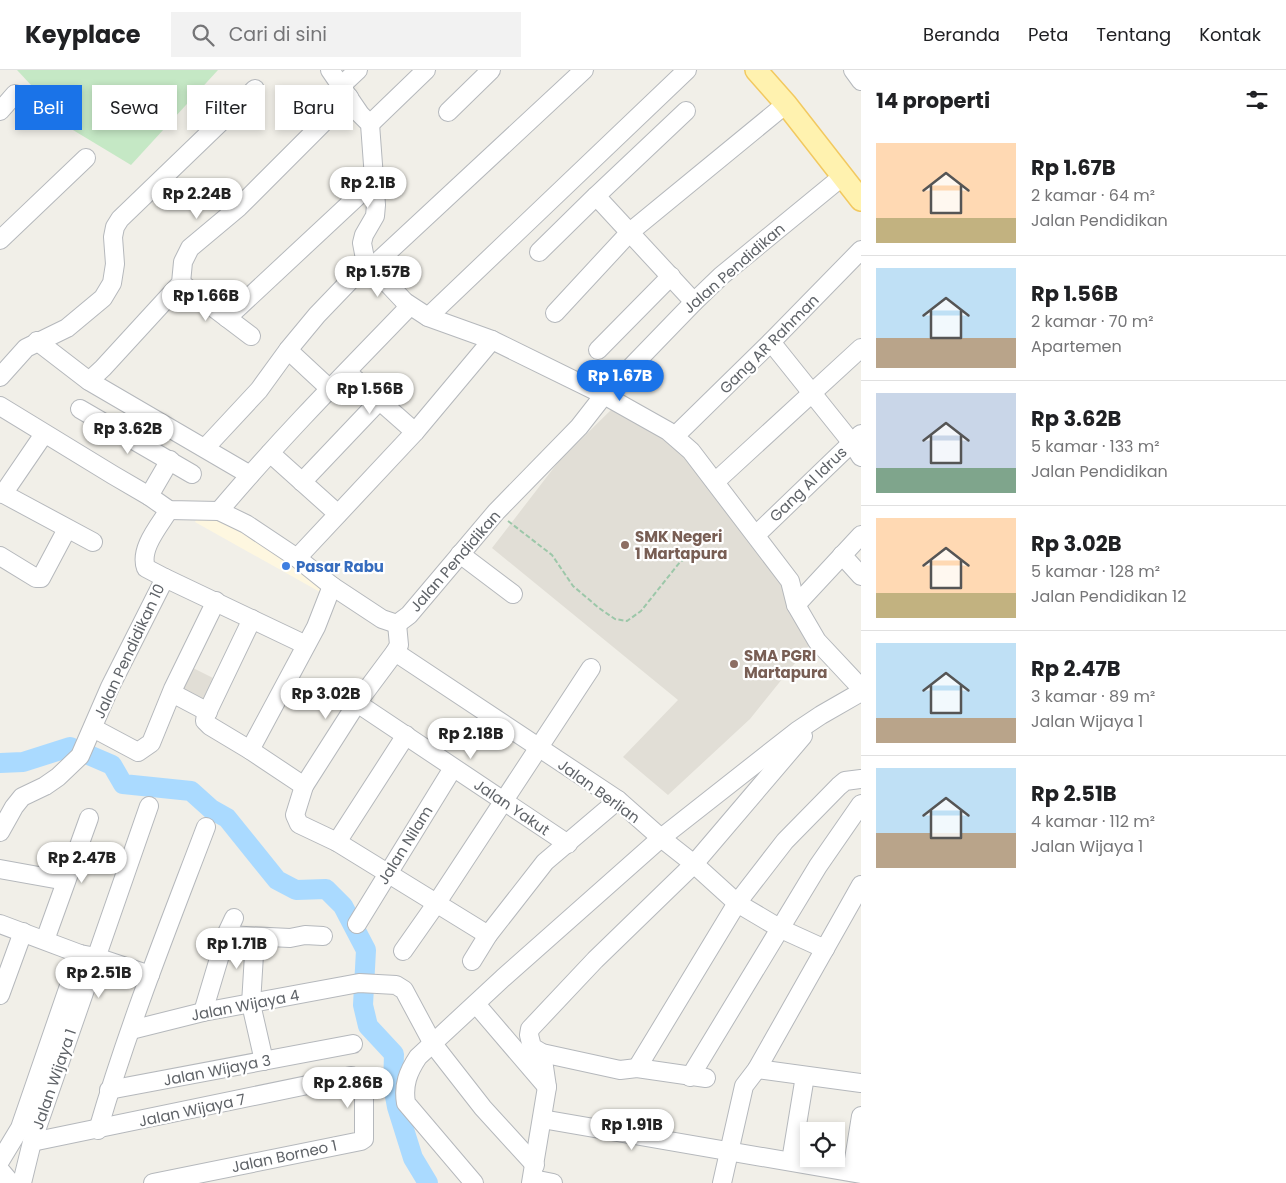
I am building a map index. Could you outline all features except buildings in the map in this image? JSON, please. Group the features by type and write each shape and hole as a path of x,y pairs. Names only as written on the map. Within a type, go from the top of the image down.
{"main road":[{"path":"760,72 861,200"}],"street":[{"path":"330,70 341,85"},
{"path":"349,85 358,70"},
{"path":"370,124 426,70"},
{"path":"448,112 491,70"},
{"path":"205,448 259,390 288,350 317,315 584,70"},
{"path":"428,317 687,70"},
{"path":"853,70 861,80"},
{"path":"0,110 15,94"},
{"path":"353,103 370,124 376,205 375,216 364,235 362,243 369,266 405,302 428,317 492,340 604,396 675,436 692,451 790,581 796,605 817,641 861,688"},
{"path":"555,313 630,232 786,104"},
{"path":"539,252 686,111"},
{"path":"0,376 26,348 67,328 104,298 112,284 115,264 113,237 115,227 120,219 212,130"},
{"path":"89,381 181,283 183,262 190,248 239,207 309,130"},
{"path":"0,240 86,158"},
{"name":"Jalan Pendidikan","path":"169,510 219,511 246,524 297,558 332,586 382,618 397,624 408,615 496,512 579,427 604,396 694,302 721,276 843,176"},
{"path":"227,318 374,181"},
{"path":"596,196 694,302"},
{"name":"Gang AR Rahman","path":"675,436 772,342 861,250"},
{"path":"598,350 670,276"},
{"path":"181,283 251,336"},
{"path":"219,511 270,453 407,309 405,302"},
{"path":"297,558 414,432 492,340"},
{"path":"37,342 89,381 250,475"},
{"path":"772,342 858,445"},
{"path":"715,482 861,348"},
{"path":"288,350 330,389"},
{"path":"347,372 414,432"},
{"path":"302,482 379,401"},
{"path":"0,406 169,510"},
{"path":"80,409 192,474"},
{"path":"44,434 1,493 93,542"},
{"name":"Gang Al Idrus","path":"756,535 858,445"},
{"path":"270,453 338,514"},
{"path":"149,496 170,460"},
{"name":"Jalan Pendidikan 10","path":"0,832 22,797 45,786 58,777 82,752 110,687 164,578 146,568 144,552 169,510"},
{"path":"0,556 36,578 41,578 67,528"},
{"path":"796,605 861,536"},
{"path":"460,554 513,594"},
{"path":"842,555 861,576"},
{"path":"164,578 306,645"},
{"path":"250,750 316,627 332,586"},
{"path":"93,728 138,752 151,743 172,692 216,601"},
{"path":"252,619 205,721 304,786"},
{"path":"397,624 399,645 357,703 304,786 295,818 299,824 337,842 488,935"},
{"name":"Jalan Berlian","path":"395,652 618,800 737,902 781,929 825,949"},
{"path":"402,951 505,801 591,668"},
{"path":"172,692 208,712"},
{"path":"474,1183 406,1103 404,1091 410,1068 418,1057 661,838 797,732 821,715 861,692"},
{"name":"Jalan Yakut","path":"357,703 568,844"},
{"path":"821,715 694,864 595,960 534,1023 530,1028 529,1035 532,1047 542,1053 620,1070 637,1068 698,1078 818,866 861,804"},
{"path":"337,842 406,735"},
{"name":"Jalan Nilam","path":"357,924 454,768"},
{"path":"637,1068 737,902 785,841 832,793 845,781 861,778"},
{"path":"472,961 488,935 545,862 618,800"},
{"name":"Jalan Wijaya 1","path":"22,1183 32,1142 88,955 149,806"},
{"path":"45,940 89,818"},
{"path":"98,1130 150,975 206,826"},
{"path":"0,869 66,882"},
{"path":"722,1183 744,1086 757,1069 861,885"},
{"path":"202,1012 226,935 234,918"},
{"path":"0,924 150,975"},
{"path":"0,995 23,932"},
{"path":"226,935 255,938 323,936"},
{"path":"255,938 251,1004 264,1061"},
{"path":"0,1161 20,1128 88,955"},
{"name":"Jalan Wijaya 4","path":"131,1030 202,1012 359,983 396,984 404,990 433,1044 484,1108 533,1175"},
{"path":"476,1004 546,1087"},
{"name":"Jalan Wijaya 3","path":"110,1090 354,1044"},
{"path":"542,1053 546,1087 533,1175 553,1183"},
{"path":"757,1069 861,1083"},
{"name":"Jalan Wijaya 7","path":"32,1142 98,1130 351,1076 362,1080 364,1084 364,1139 356,1142"},
{"path":"791,1161 805,1076"},
{"path":"542,1119 857,1173 861,1116"},
{"name":"Jalan Borneo 1","path":"154,1183 356,1142"},
{"path":"0,1170 11,1183"}],"path":[{"path":"496,512 552,555 573,586 615,620 628,621 641,612 680,562 700,550"}],"shaded area":[{"name":"SMK Negeri 1 Martapura","path":"615,406 674,438 760,546 812,642 750,719 668,795 623,757 678,700 492,548 559,461"},
{"name":"Pasar Rabu","path":"199,514 244,528 324,586 320,592 195,522"},
{"path":"189,666 213,678 200,706 176,693"}],"green space":[{"path":"17,70 218,70 204,85 187,85 187,104 177,115 177,85 92,85 92,130 163,130 131,165 73,130 82,130 82,85 31,85"}],"waterway":[{"path":"0,763 23,762 70,747 112,765 123,784 191,791 211,809 227,818 277,880 296,890 326,889 343,906 366,950 363,1005 368,1026 394,1054 393,1086 397,1107 413,1158 428,1183"}],"place":[{"name":"SMK Negeri 1 Martapura","path":"625,545"},
{"name":"Pasar Rabu","path":"286,566"},
{"name":"SMA PGRI Martapura","path":"734,664"}]}
